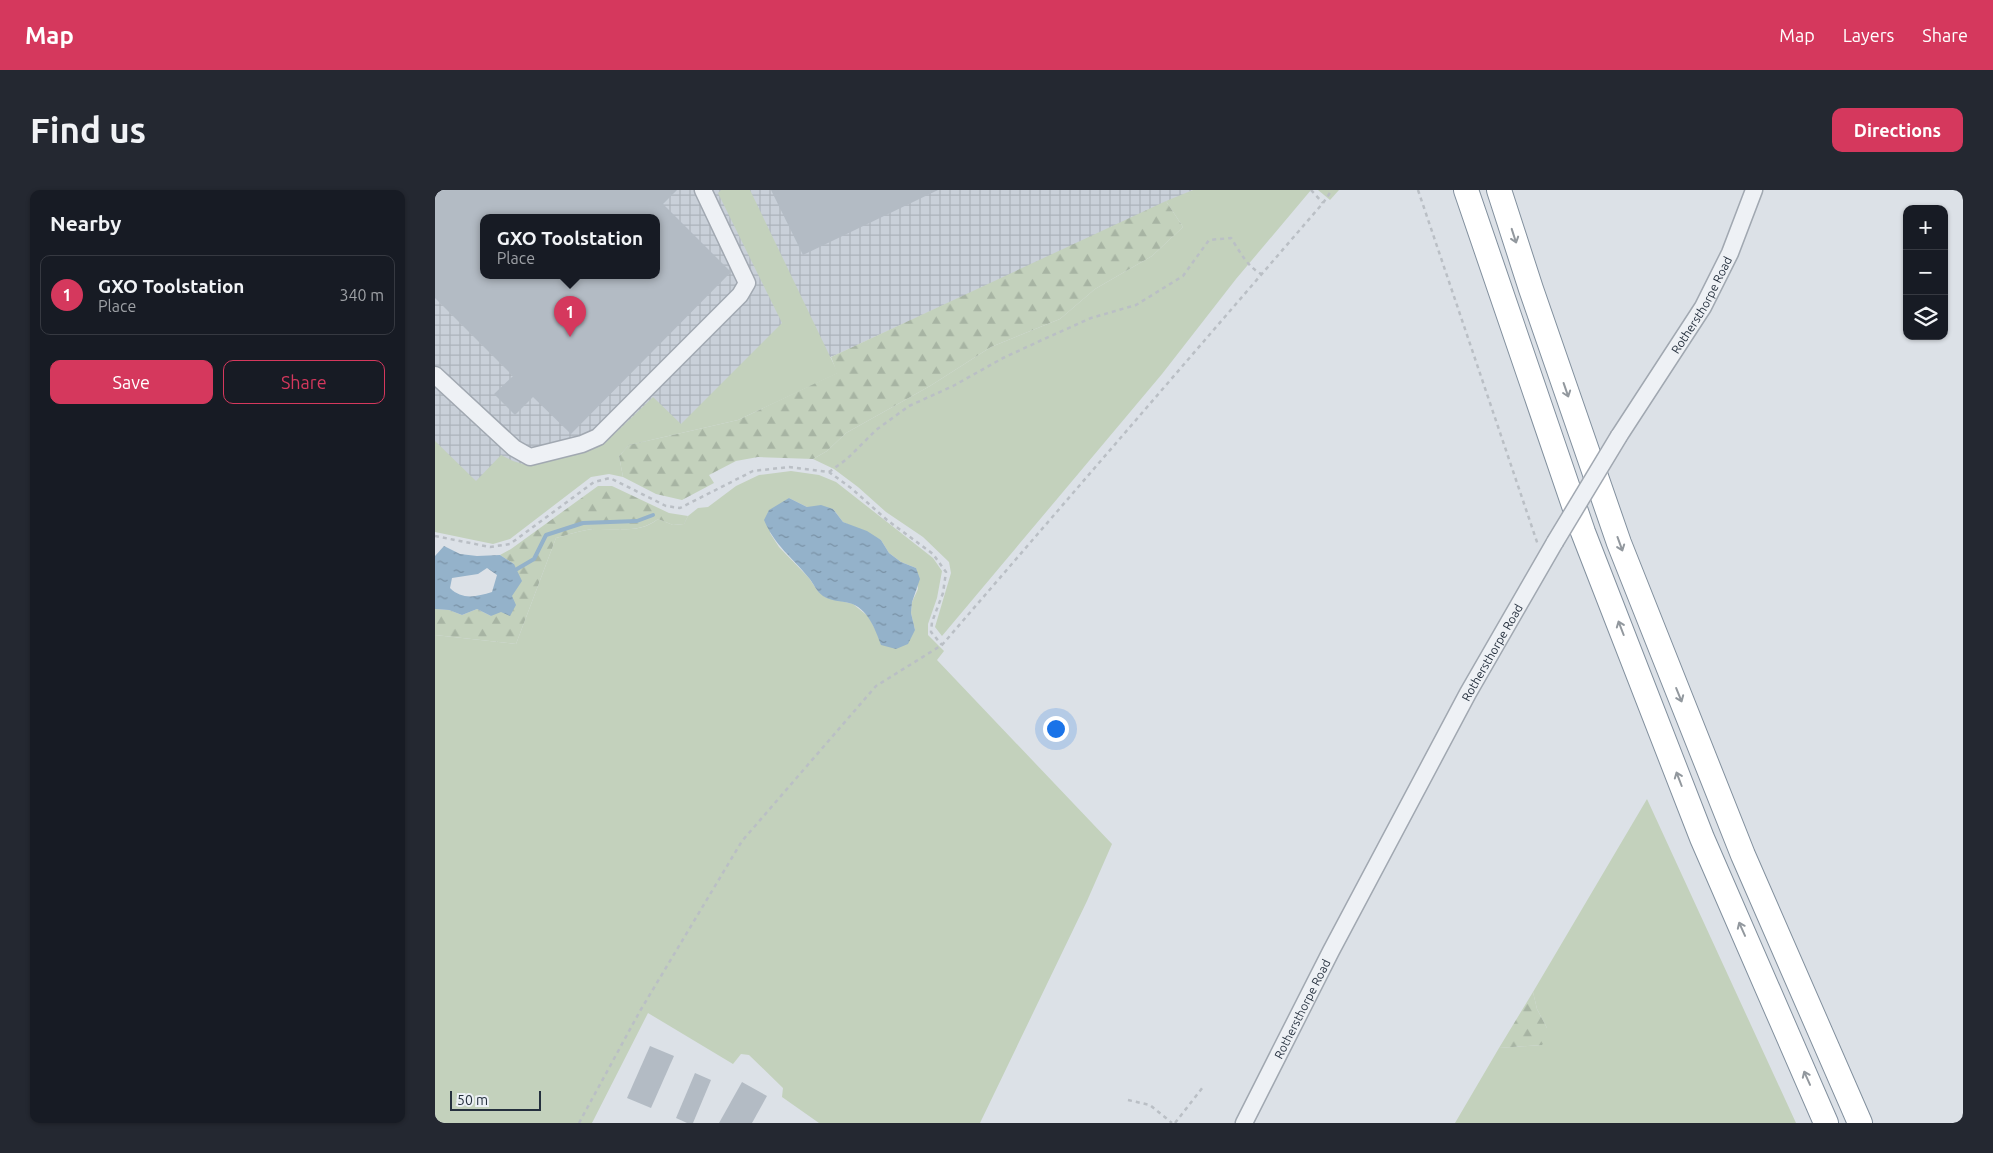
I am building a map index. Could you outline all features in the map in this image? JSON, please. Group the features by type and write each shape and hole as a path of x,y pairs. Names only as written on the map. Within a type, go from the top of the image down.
{"highway":[{"path":"1466,190 1594,560 1702,838 1826,1123"},
{"path":"1499,190 1619,543 1743,856 1860,1123"}],"street":[{"path":"435,375 514,448 531,457 582,444 598,437 740,295 747,284 703,190"},
{"name":"Rothersthorpe Road","path":"1245,1123 1331,951 1468,693 1619,436 1703,307 1730,253 1754,190"}],"path":[{"path":"1311,190 1323,202"},
{"path":"579,1123 640,1010 741,841 876,686 942,645 1332,190"},
{"path":"1418,190 1544,563"},
{"path":"829,472 847,459 876,430 909,406 953,386 1003,358 1091,318 1136,305 1183,276 1209,240 1231,238 1253,270 1261,274"},
{"path":"435,536 490,547 510,544 594,482 611,478 665,506 680,508 753,471 789,467 829,472 851,488 887,520 933,554 947,572 943,593 932,622 931,632 942,645"},
{"path":"1127,1100 1150,1104 1173,1123 1203,1086"}],"shaded area":[{"path":"435,190 1193,190 831,357 530,494 435,487"}],"green space":[{"path":"721,190 750,190 838,373 738,420 629,445 619,456 623,477 609,474 591,477 510,539 493,544 435,532 435,441 476,481 501,455 529,466 604,444 653,397 681,424 782,323 718,193"},
{"path":"1193,190 1311,190 1236,279 1162,374 942,636 935,627 951,573 949,562 923,537 886,512 858,487 834,469 813,459 827,451 846,433 930,386 991,347 1060,319 1095,289 1152,256 1183,227 1166,201"},
{"path":"1318,190 1339,190 1330,200"},
{"path":"1166,201 1183,227 1152,256 1095,289 1060,319 991,347 930,386 846,433 827,451 813,459 758,457 736,461 709,475 714,483 682,500 656,494 623,477 619,456 629,445 738,420 837,373 831,357"},
{"path":"791,471 819,475 836,482 933,558 942,571 937,598 928,624 928,635 944,651 937,660 1112,844 1087,901 980,1123 819,1123 782,1097 783,1088 749,1055 741,1054 733,1064 648,1013 592,1123 435,1123 435,635 516,644 556,538 579,531 643,527 658,519 673,525 684,524 688,516 698,508 708,507 736,486 759,475","holes":["789,498 807,507 833,509 843,522 881,540 889,553 901,562 916,568 918,589 912,602 911,613 915,630 875,629 869,617 853,604 825,597 779,547 770,533"]},
{"path":"598,486 612,486 669,513 688,516 684,524 673,525 658,519 643,527 579,531 556,538 516,644 435,635 435,609 449,610 462,615 477,609 491,616 512,596 514,564 500,555"},
{"path":"1647,799 1796,1123 1455,1123 1499,1048 1542,1045 1547,1028 1537,1009 1533,992"},
{"path":"1533,992 1537,1009 1547,1028 1549,1037 1542,1045 1499,1048"}],"water":[{"path":"789,498 807,507 821,505 833,509 843,522 867,531 881,540 889,553 901,562 916,568 920,579 912,602 911,613 915,630 908,644 896,649 881,645 870,620 861,609 849,603 823,596 773,537 764,520 769,510"},
{"path":"444,546 460,554 477,556 500,555 514,564 522,581 512,596 516,605 510,616 501,612 491,616 477,609 462,615 449,610 435,609 435,556","holes":["487,568 497,575 492,592 486,594 464,596 450,588 452,578 478,574"]}],"building":[{"path":"435,190 677,190 663,204 731,272 571,434 533,397 515,415 494,394 513,376 435,298"},
{"path":"771,190 938,190 803,255"},
{"path":"650,1046 674,1056 651,1108 627,1098"},
{"path":"695,1073 711,1080 693,1123 687,1123 676,1118"},
{"path":"742,1082 767,1096 752,1123 719,1123"}],"waterway":[{"path":"517,569 534,559 546,535 583,523 637,521 653,515"}],"place":[{"name":"GXO Toolstation","path":"570,337"}]}
